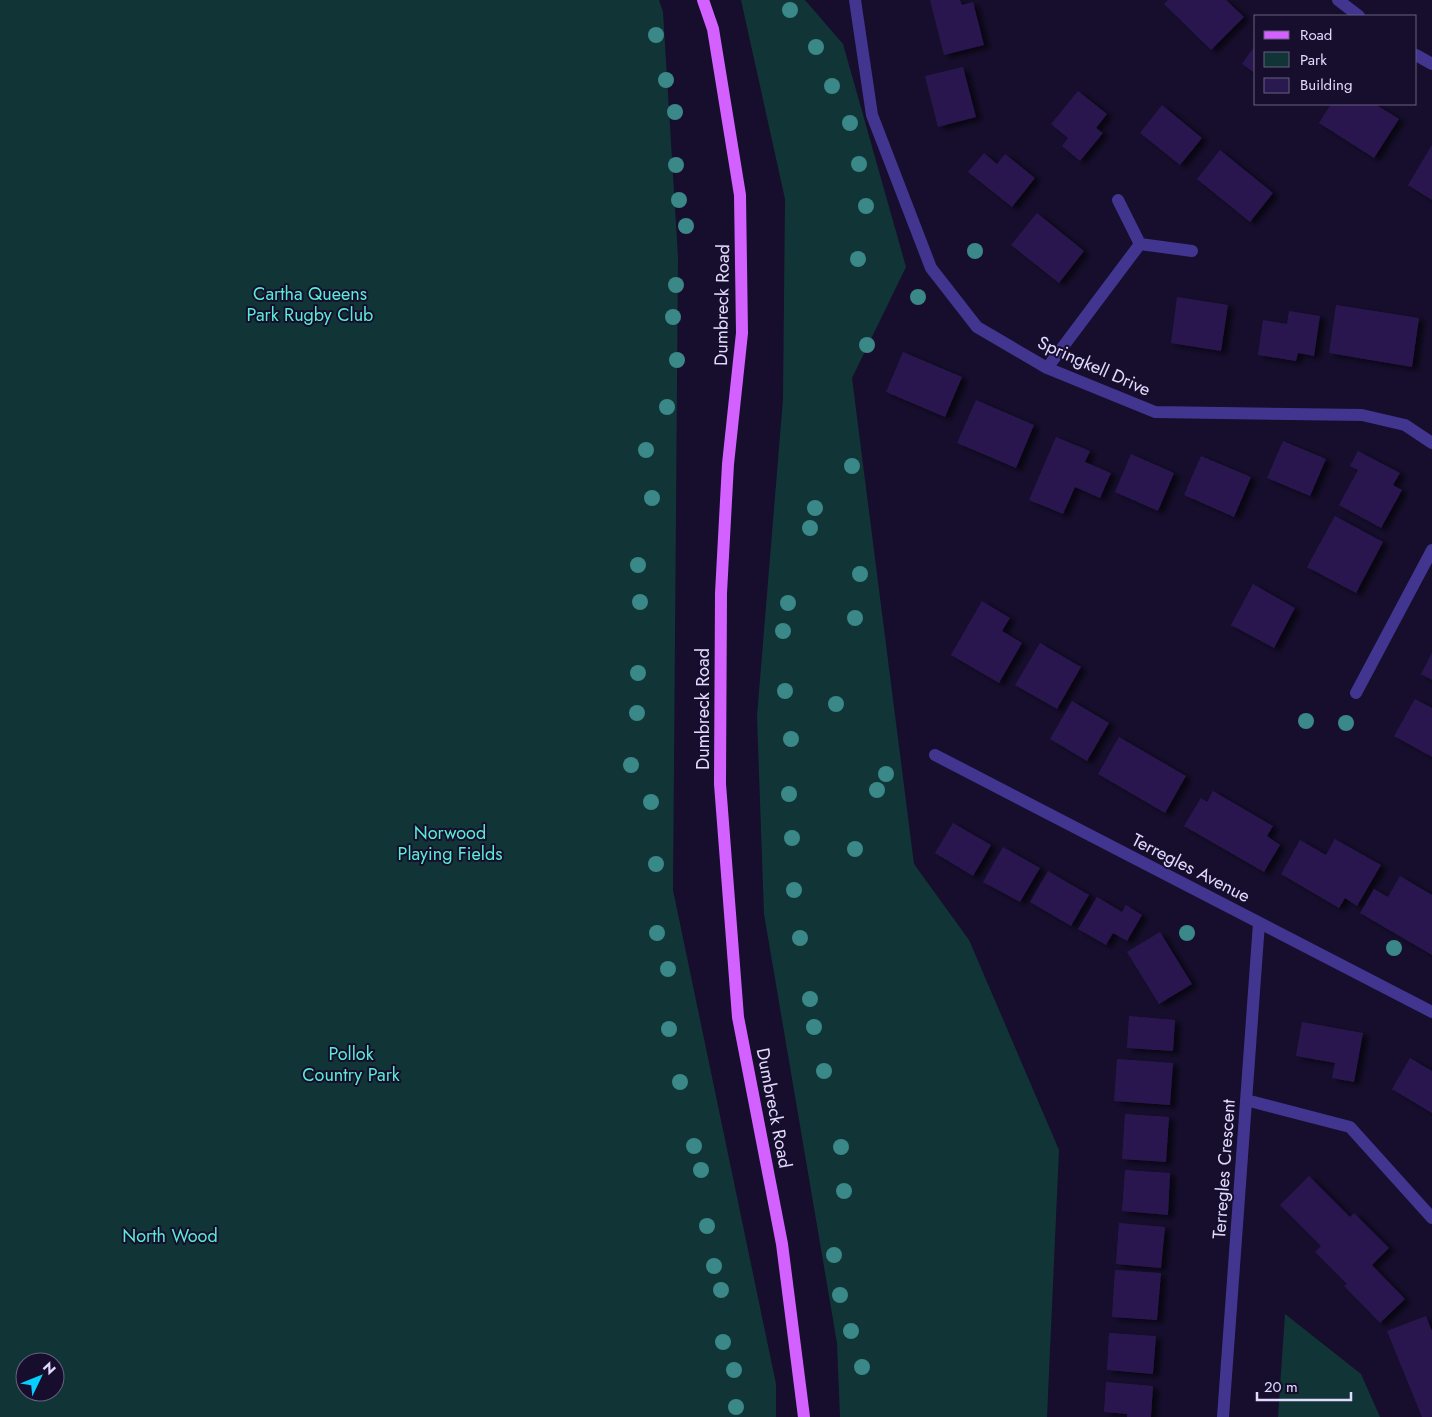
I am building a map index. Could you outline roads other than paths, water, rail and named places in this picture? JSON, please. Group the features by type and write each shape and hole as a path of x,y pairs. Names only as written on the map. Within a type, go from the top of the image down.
{"main road":[{"name":"Dumbreck Road","path":"702,0 713,30 740,194 742,333 728,464 721,593 720,784 738,1017 782,1244 804,1417"}],"street":[{"name":"Springkell Drive","path":"855,0 872,115 931,268 977,326 1047,368 1155,412 1362,415 1405,425 1432,444"},
{"path":"1338,0 1358,15"},
{"path":"1417,56 1432,64"},
{"path":"1118,200 1140,244"},
{"path":"1047,368 1140,244"},
{"path":"1140,244 1192,251"},
{"path":"1356,693 1432,550"},
{"name":"Terregles Avenue","path":"934,756 1432,1012"},
{"name":"Terregles Crescent","path":"1224,1417 1259,924"},
{"path":"1246,1100 1350,1127 1432,1218"}],"park label":[{"name":"Cartha Queens Park Rugby Club","path":"310,304"},
{"name":"Norwood Playing Fields","path":"450,843"},
{"name":"Pollok Country Park","path":"351,1064"},
{"name":"North Wood","path":"170,1236"}]}
